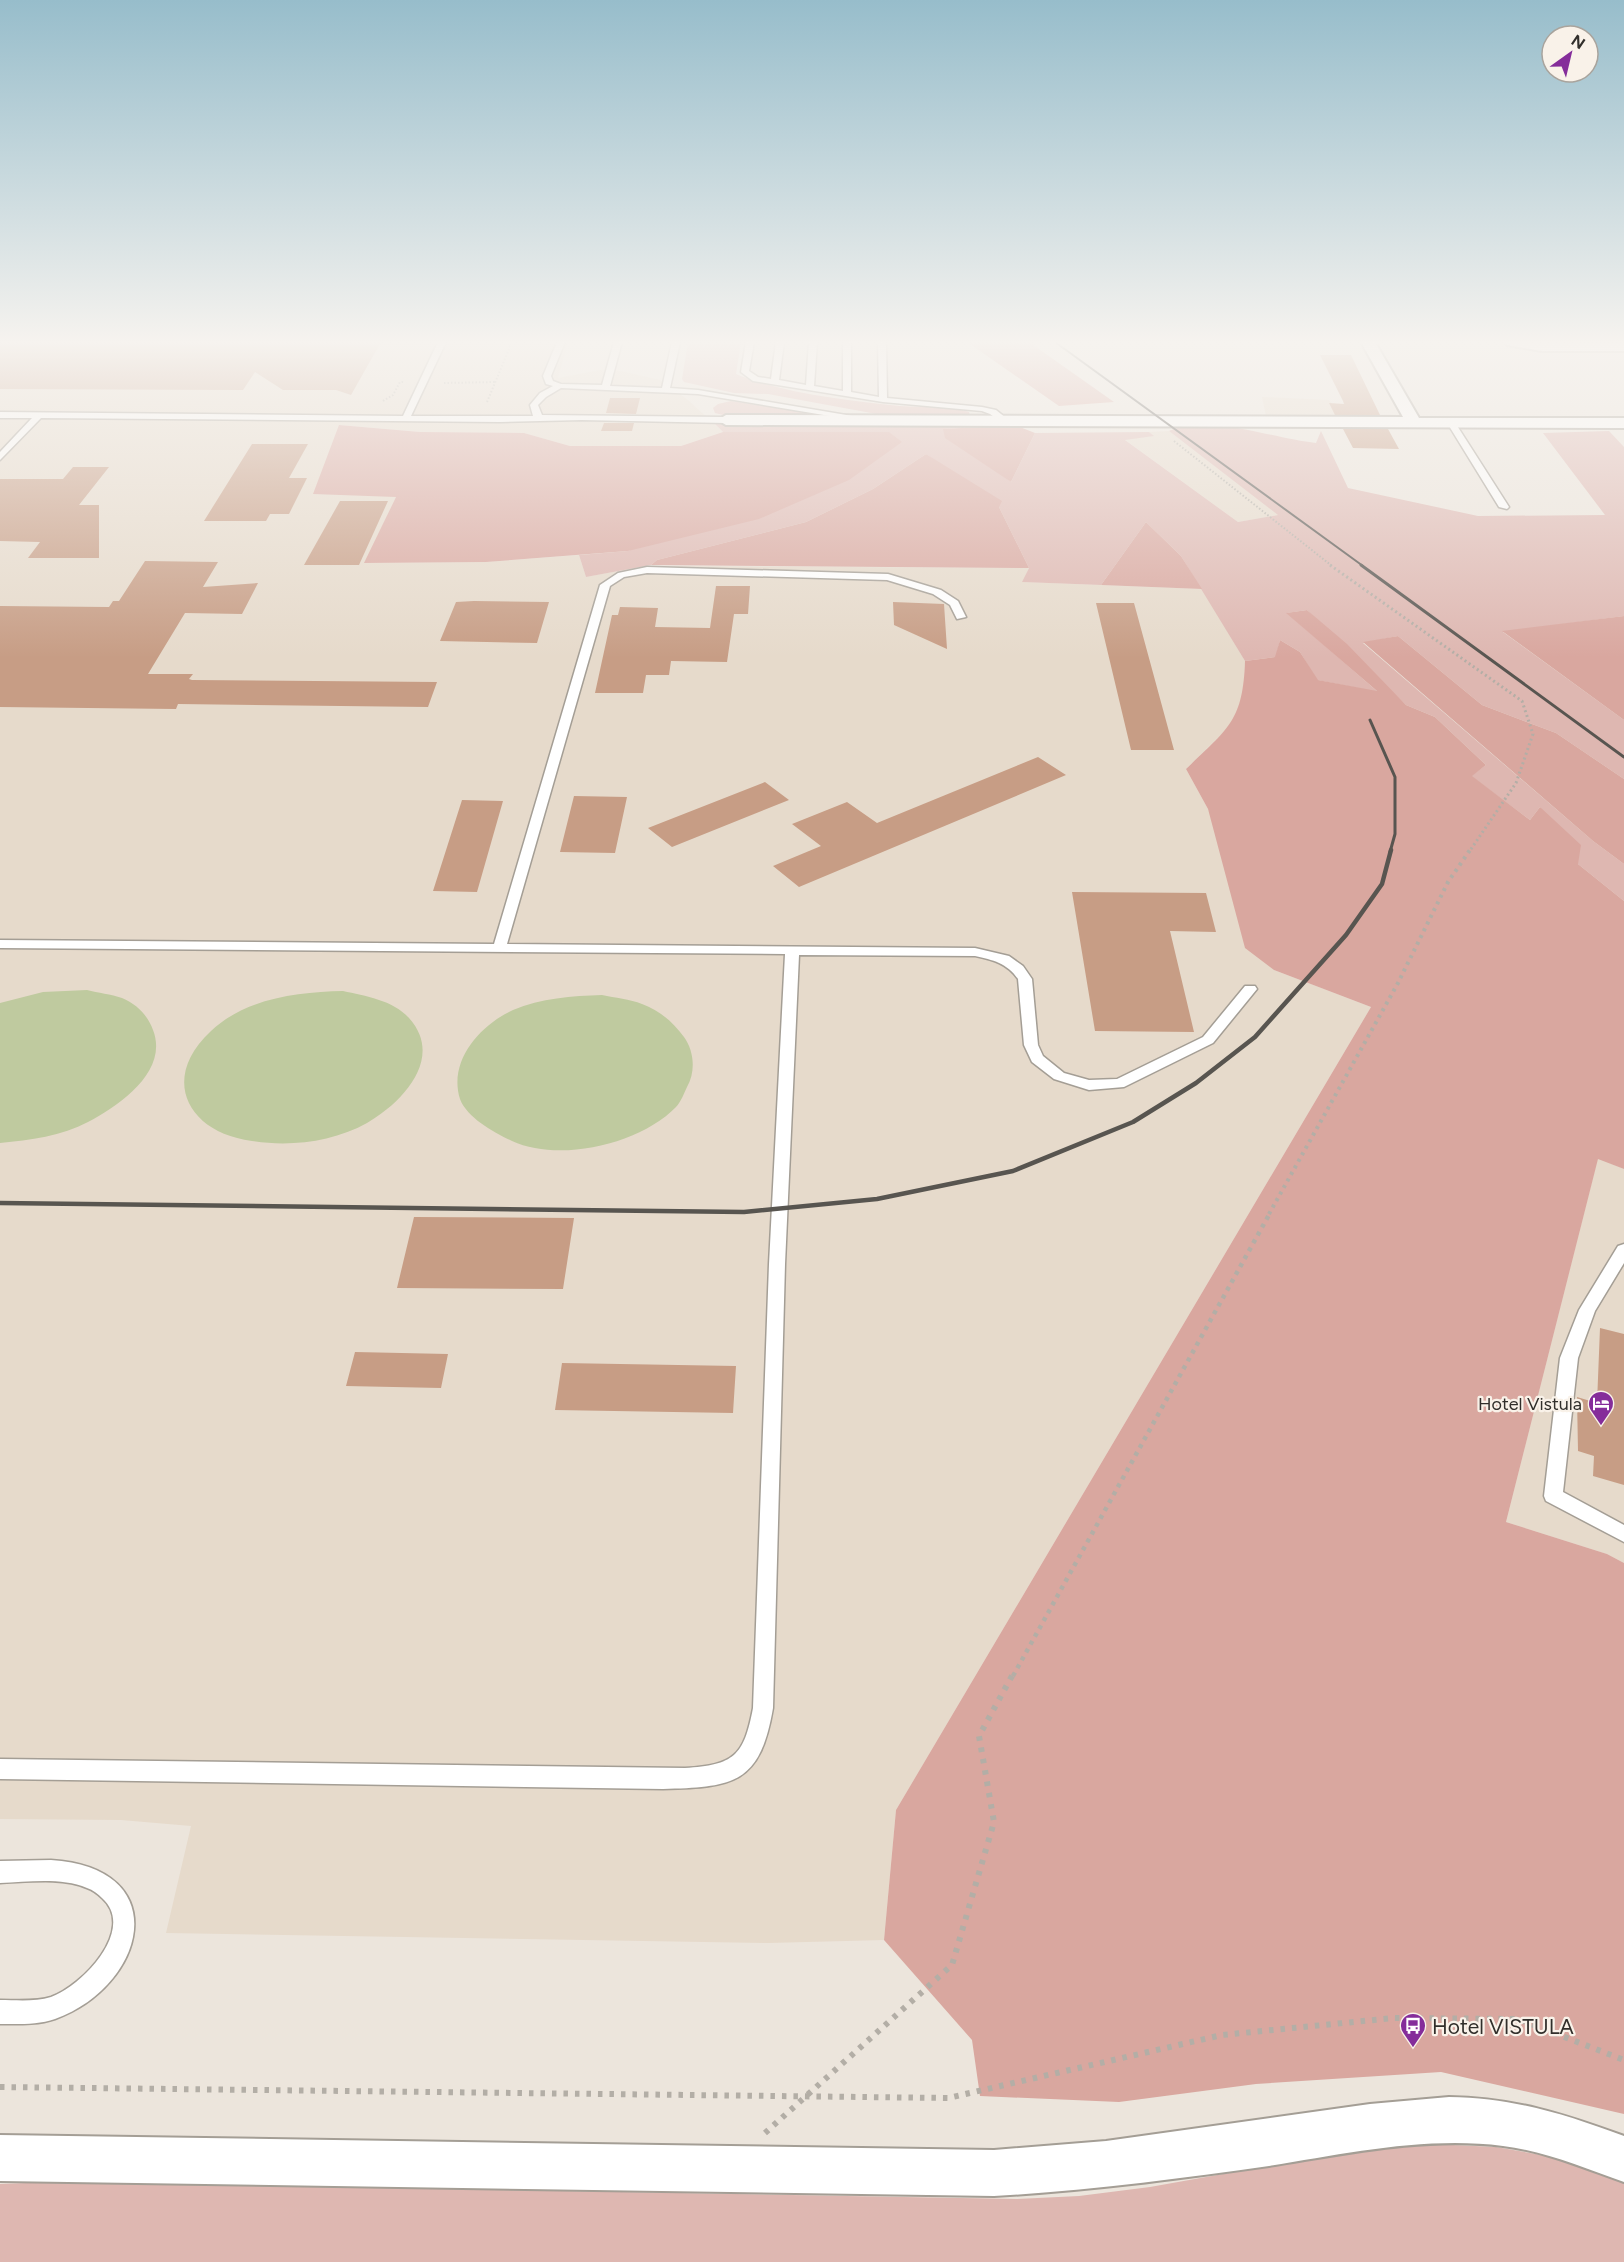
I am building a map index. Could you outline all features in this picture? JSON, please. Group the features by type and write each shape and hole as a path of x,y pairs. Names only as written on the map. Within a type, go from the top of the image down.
{"street":[{"path":"0,2158 982,2173 1056,2171 1119,2165 1372,2127 1457,2119 1504,2123 1624,2159"}],"lane":[{"path":"1467,448 1504,507"},
{"path":"499,948 605,585 621,575 647,570 888,577 936,592 954,603 961,617"},
{"path":"0,944 975,952 1004,959 1018,969 1025,979 1031,1044 1036,1059 1059,1077 1089,1085 1119,1084 1208,1040 1250,989"},
{"path":"0,1769 663,1779 714,1777 733,1770 750,1757 759,1737 763,1708 777,1264 792,951"},
{"path":"1624,1250 1587,1311 1569,1358 1553,1496 1624,1534"},
{"path":"0,1872 73,1873 99,1881 118,1897 126,1916 123,1941 108,1965 87,1986 56,2007 27,2012 0,2012"}],"path":[{"path":"722,2170 952,1965 994,1822 979,1736 1398,983 1448,882 1516,783 1533,734 1522,701 1330,565 1181,448"},
{"path":"0,2087 948,2098 1222,2035 1394,2018 1518,2019 1624,2060"}],"shaded area":[{"path":"0,448 357,448 396,497 365,563 486,562 579,555 586,577 644,566 1029,568 1023,582 1202,589 1245,661 1244,693 1232,724 1186,769 1208,809 1274,970 1371,1007 896,1810 884,1940 769,1943 166,1933 191,1826 121,1820 0,1819"},
{"path":"330,448 894,448 849,480 759,519 628,551 486,562 364,563 396,497 313,494"},
{"path":"855,448 967,448 1011,482 1028,448 1135,448 1238,522 1278,515 1190,448 1329,448 1348,488 1478,516 1605,515 1554,448 1624,448 1624,616 1503,632 1624,720 1624,779 1556,733 1482,705 1398,636 1363,643 1593,841 1624,864 1624,901 1578,864 1540,807 1530,820 1471,776 1486,765 1435,717 1406,705 1307,610 1287,613 1378,692 1317,680 1300,652 1280,640 1276,657 1245,661 1181,556 1146,522 1101,585 1022,582 1029,568 999,507 926,454 873,489 806,522 657,560 651,565 586,577 579,555 628,551"},
{"path":"959,448 1028,448 1011,482"},
{"path":"1136,448 1191,448 1279,515 1238,522"},
{"path":"926,454 1002,501 999,507 1029,568 651,565 657,560 806,522 873,489"},
{"path":"1146,522 1181,556 1202,589 1101,585"},
{"path":"1307,610 1347,644 1406,705 1435,717 1486,765 1472,776 1530,820 1540,807 1581,845 1578,864 1624,901 1624,1169 1598,1159 1506,1522 1607,1554 1624,1563 1624,2114 1441,2072 1256,2084 1119,2102 980,2096 972,2040 884,1940 896,1810 1371,1007 1274,970 1245,948 1208,809 1186,769 1223,733 1237,711 1244,681 1245,661 1275,657 1280,640 1300,652 1318,680 1377,691 1286,613"},
{"path":"1624,616 1624,720 1502,631"},
{"path":"1398,636 1482,705 1556,733 1624,779 1624,864 1593,841 1363,642"},
{"path":"87,990 122,998 145,1015 153,1030 156,1045 154,1059 148,1073 127,1096 101,1115 78,1127 46,1137 0,1143 0,1003 43,992"},
{"path":"343,991 395,1007 409,1018 419,1033 423,1048 421,1064 415,1078 393,1104 367,1123 340,1135 296,1143 266,1143 230,1136 211,1127 197,1115 188,1101 184,1085 186,1067 195,1049 211,1031 240,1011 256,1004 291,995"},
{"path":"602,995 633,1001 654,1010 675,1026 684,1037 692,1055 693,1068 690,1081 676,1107 661,1120 621,1140 575,1150 531,1147 512,1141 475,1119 460,1099 457,1085 459,1071 470,1046 489,1025 513,1010 534,1003 568,997"},
{"path":"1598,1158 1624,1169 1624,1563 1607,1554 1506,1522"},
{"path":"1432,2144 1496,2147 1558,2158 1624,2181 1624,2262 0,2262 0,2184 53,2182 1017,2199 1079,2196 1150,2187 1364,2149"}],"building":[{"path":"250,448 306,448 289,478 307,478 289,514 270,514 266,521 204,521"},
{"path":"1353,448 1398,448 1399,449"},
{"path":"73,467 109,467 79,505 99,505 99,558 28,558 40,542 0,541 0,479 63,479"},
{"path":"340,501 388,501 359,565 304,565"},
{"path":"145,561 218,562 203,587 258,583 242,614 185,613 148,674 193,674 189,679 192,680 437,682 428,707 178,704 176,709 0,707 0,606 109,607 113,601 119,601"},
{"path":"716,586 750,586 748,614 734,614 727,662 671,661 669,675 646,675 643,693 595,693 612,615 618,615 620,607 658,608 655,627 710,628"},
{"path":"456,602 549,602 537,643 440,641"},
{"path":"893,602 944,604 947,649 894,625"},
{"path":"1096,603 1134,603 1174,750 1131,750"},
{"path":"1038,757 1066,775 799,887 773,866 821,846 792,824 847,802 877,823"},
{"path":"765,782 789,800 672,847 648,828"},
{"path":"574,796 627,797 615,853 560,852"},
{"path":"462,800 503,801 477,892 433,891"},
{"path":"1072,892 1206,893 1216,932 1170,931 1194,1032 1095,1031"},
{"path":"414,1217 574,1218 563,1289 397,1288"},
{"name":"Hotel Vistula","path":"1600,1328 1624,1334 1624,1485 1593,1476 1594,1456 1578,1451 1577,1397 1597,1403"},
{"path":"355,1352 448,1354 441,1388 346,1386"},
{"path":"562,1363 736,1366 733,1413 555,1410"}],"railway":[{"path":"1200,448 1363,566"},
{"path":"1361,565 1624,757"},
{"path":"1370,720 1395,777 1395,834 1390,852"},
{"path":"0,1203 744,1212 877,1199 1013,1171 1133,1122 1196,1083 1255,1037 1346,935 1382,884 1391,850"}],"place":[{"name":"Hotel Vistula","path":"1601,1427"},
{"name":"Hotel VISTULA","path":"1413,2049"}]}
